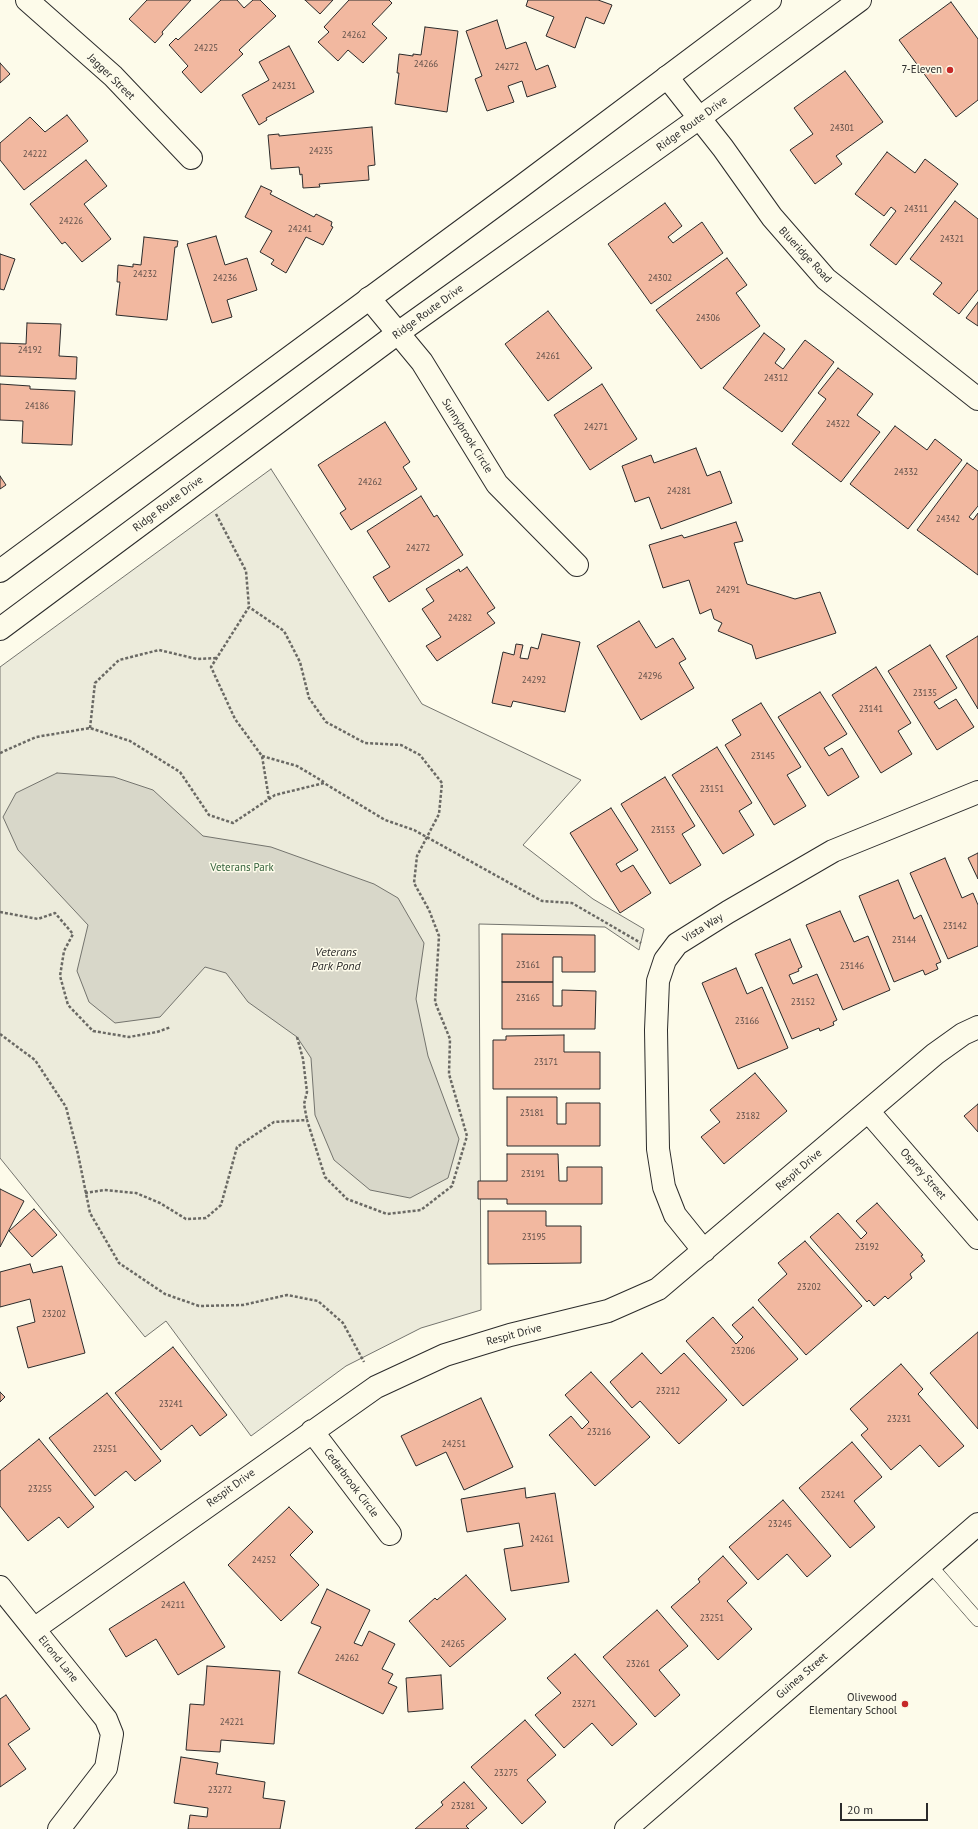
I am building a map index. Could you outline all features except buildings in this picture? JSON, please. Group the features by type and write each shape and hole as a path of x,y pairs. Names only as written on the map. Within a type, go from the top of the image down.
{"street":[{"name":"Jagger Street","path":"27,0 113,76 191,158"},
{"path":"0,571 770,0"},
{"name":"Ridge Route Drive","path":"0,629 398,333 698,119 860,0"},
{"name":"Blueridge Road","path":"667,77 698,119 722,148 772,217 826,279 978,398"},
{"name":"Sunnybrook Circle","path":"369,298 422,362 497,484 577,565"},
{"name":"Vista Way","path":"704,1251 675,1215 664,1187 658,1149 658,988 664,960 677,944 728,912 833,852 978,792"},
{"name":"Respit Drive","path":"34,1629 376,1387 445,1355 510,1335 608,1311 658,1288 704,1251 935,1054 963,1034 978,1027"},
{"name":"Osprey Street","path":"868,1111 978,1238"},
{"name":"Cedarbrook Circle","path":"312,1431 390,1534"},
{"name":"Guinea Street","path":"626,1829 978,1524"},
{"name":"Elrond Lane","path":"0,1587 106,1719 112,1734 106,1768 59,1829"}],"lane":[{"path":"930,1565 978,1620"}],"path":[{"path":"216,514 246,571 249,607 211,667 235,719 262,756 269,799"},
{"path":"249,607 284,631 300,662 310,698 326,722 365,743 401,745 420,755 442,783 439,814 428,838 416,856 414,883 429,910 439,936 435,1002 450,1039 449,1074 467,1136 452,1186 421,1210 408,1212 387,1214 347,1199 325,1177 307,1120 304,1104 307,1092 303,1059 297,1036"},
{"path":"90,728 95,684 119,660 159,650 197,659 217,658"},
{"path":"0,753 36,737 90,728 130,741 180,772 209,815 233,823 275,795 324,783"},
{"path":"262,756 297,766 386,820 428,838 542,901 572,903 641,943"},
{"path":"0,912 38,919 55,913 73,934 64,951 60,976 68,1005 93,1031 129,1036 157,1032 171,1027"},
{"path":"0,1034 35,1060 66,1107 78,1154 90,1213 119,1263 165,1294 199,1306 243,1305 287,1295 318,1301 343,1323 364,1362"},
{"path":"85,1193 104,1190 136,1193 160,1203 186,1219 206,1218 221,1205 237,1147 274,1122 307,1120"}],"green space":[{"name":"Veterans Park","path":"271,469 422,704 581,780 523,845 593,899 644,929 639,950 605,927 479,924 481,1310 421,1328 346,1366 251,1436 166,1321 145,1337 0,1158 0,667"}],"water":[{"name":"Veterans Park Pond","path":"57,773 114,777 153,790 203,836 271,847 374,884 398,898 424,943 416,999 428,1056 459,1139 448,1178 410,1198 370,1190 334,1160 315,1115 311,1058 297,1037 248,1002 226,973 205,967 160,1017 115,1023 89,1002 77,971 88,925 18,850 3,817 16,793"}],"place":[{"name":"7-Eleven","path":"950,70"},
{"name":"Olivewood Elementary School","path":"905,1704"}]}
